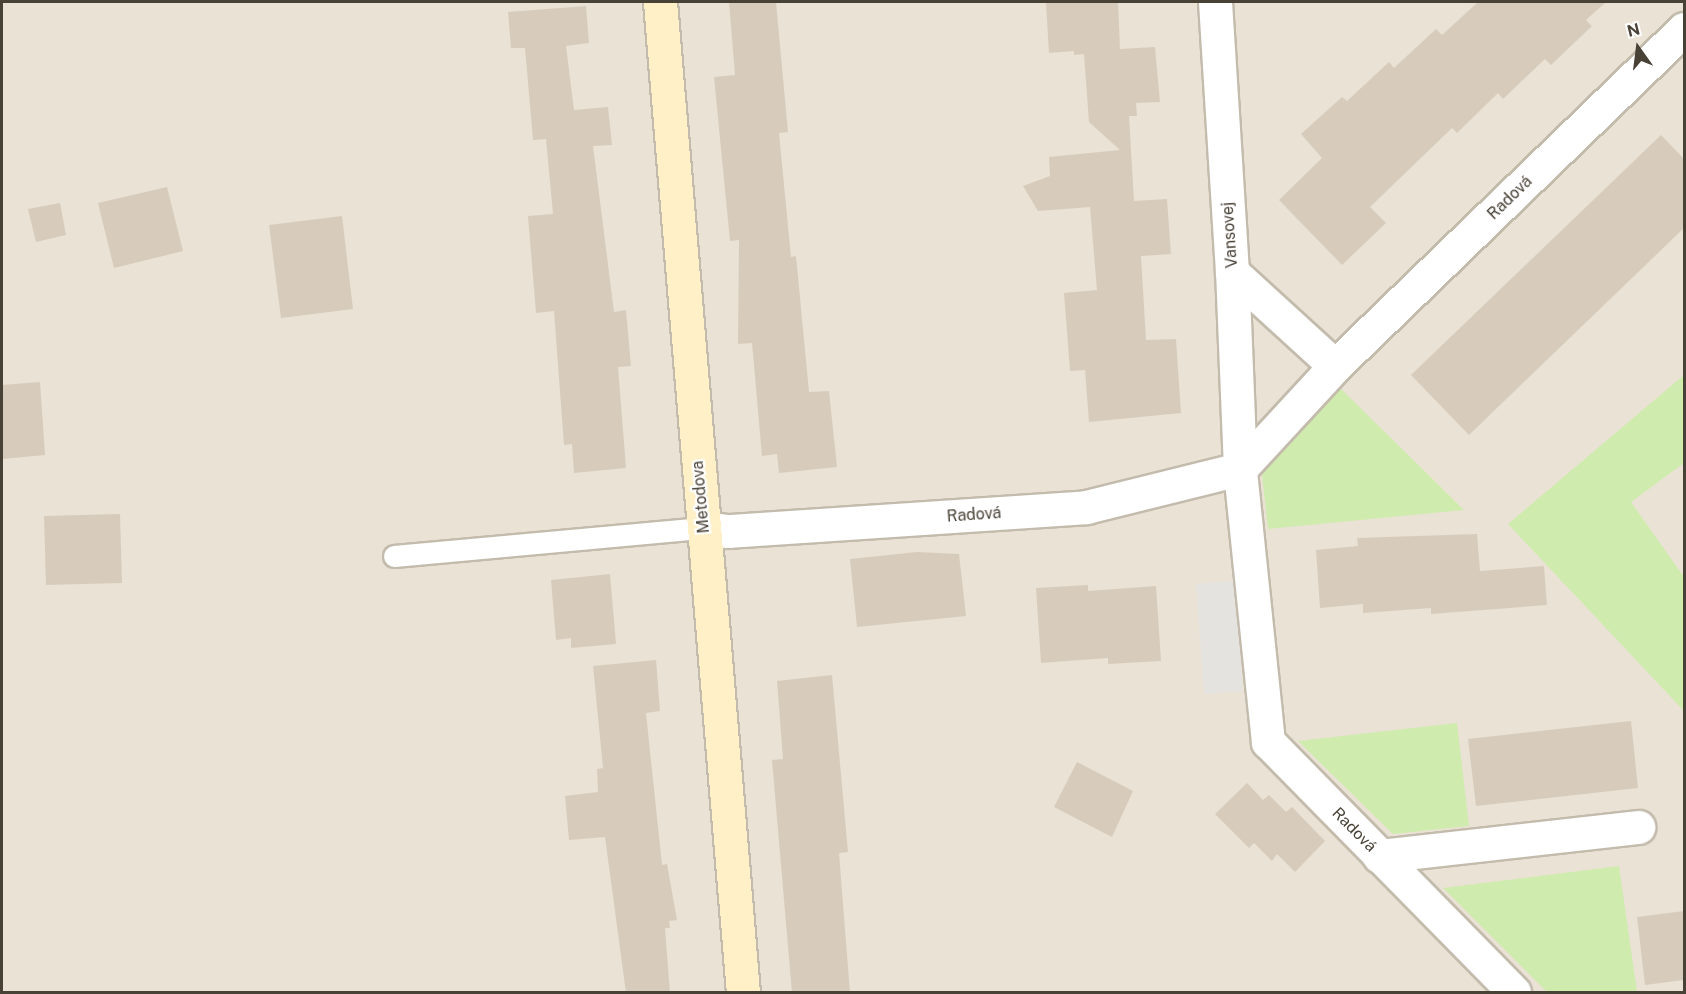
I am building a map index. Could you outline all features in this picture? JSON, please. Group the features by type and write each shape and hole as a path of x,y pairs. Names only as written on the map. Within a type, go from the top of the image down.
{"street":[{"name":"Metodova","path":"660,2 742,993"},
{"name":"Vansovej","path":"1215,2 1232,272 1240,470"},
{"name":"Radová","path":"703,528 728,531 1086,507 1240,470 1335,366 1684,29"},
{"path":"1232,272 1335,366"},
{"name":"Radová","path":"1240,470 1268,742 1514,993"},
{"name":"Radová","path":"1379,856 1638,826"}],"lane":[{"path":"394,556 703,528"}],"shaded area":[{"path":"2,2 1684,2 1684,992 2,992"},
{"path":"1234,581 1243,691 1204,694 1196,584"}],"green space":[{"path":"1684,375 1684,463 1631,502 1684,577 1684,711 1508,524"},
{"path":"1335,383 1464,510 1268,529 1261,465"},
{"path":"1457,723 1469,826 1393,834 1298,741"},
{"path":"1619,866 1637,992 1547,992 1443,888"}],"building":[{"path":"729,2 776,2 788,132 779,133 791,257 796,256 809,392 829,391 837,467 779,473 777,454 762,456 752,343 738,344 739,240 730,241 714,77 735,75"},
{"path":"1118,2 1120,49 1155,47 1160,102 1136,103 1137,116 1129,116 1134,201 1167,199 1171,254 1141,256 1146,340 1176,339 1181,413 1089,422 1085,370 1070,371 1064,293 1097,290 1090,207 1038,211 1023,186 1050,176 1049,157 1120,150 1089,122 1084,54 1074,55 1074,51 1049,53 1046,3"},
{"path":"1478,2 1606,2 1586,20 1592,26 1551,65 1545,59 1503,99 1498,93 1457,133 1452,128 1370,207 1386,223 1342,265 1279,200 1322,158 1301,134 1342,97 1347,101 1389,62 1394,68 1436,29 1442,35"},
{"path":"586,6 589,43 566,46 574,110 608,107 612,145 593,146 614,312 626,310 631,366 618,367 626,468 574,473 572,444 564,445 554,311 536,313 528,216 553,214 546,139 533,140 525,48 511,48 508,12"},
{"path":"1661,135 1684,159 1684,228 1469,435 1411,375"},
{"path":"167,187 183,251 114,268 98,203"},
{"path":"60,203 66,235 36,242 28,209"},
{"path":"342,216 353,309 281,318 269,225"},
{"path":"40,382 45,455 2,459 2,385"},
{"path":"120,514 122,583 46,585 44,516"},
{"path":"1477,534 1480,571 1544,566 1547,605 1431,614 1431,608 1363,613 1363,604 1320,608 1316,550 1358,546 1357,538"},
{"path":"917,552 959,554 966,616 857,627 850,559"},
{"path":"610,574 616,644 571,648 571,638 556,640 551,580"},
{"path":"1088,585 1088,591 1156,586 1161,661 1108,664 1108,658 1041,663 1036,588"},
{"path":"656,660 660,711 646,713 662,865 667,864 677,920 669,921 670,928 665,928 670,993 626,993 605,837 569,840 565,796 598,792 597,769 603,768 593,666"},
{"path":"832,675 848,852 839,853 850,993 792,993 772,760 783,759 777,681"},
{"path":"1631,721 1638,788 1476,806 1468,739"},
{"path":"1077,762 1133,791 1112,837 1054,807"},
{"path":"1247,783 1263,800 1269,795 1286,812 1292,807 1325,841 1295,872 1277,854 1272,861 1254,843 1249,848 1215,814"},
{"path":"1684,911 1684,980 1645,985 1637,917"}]}
